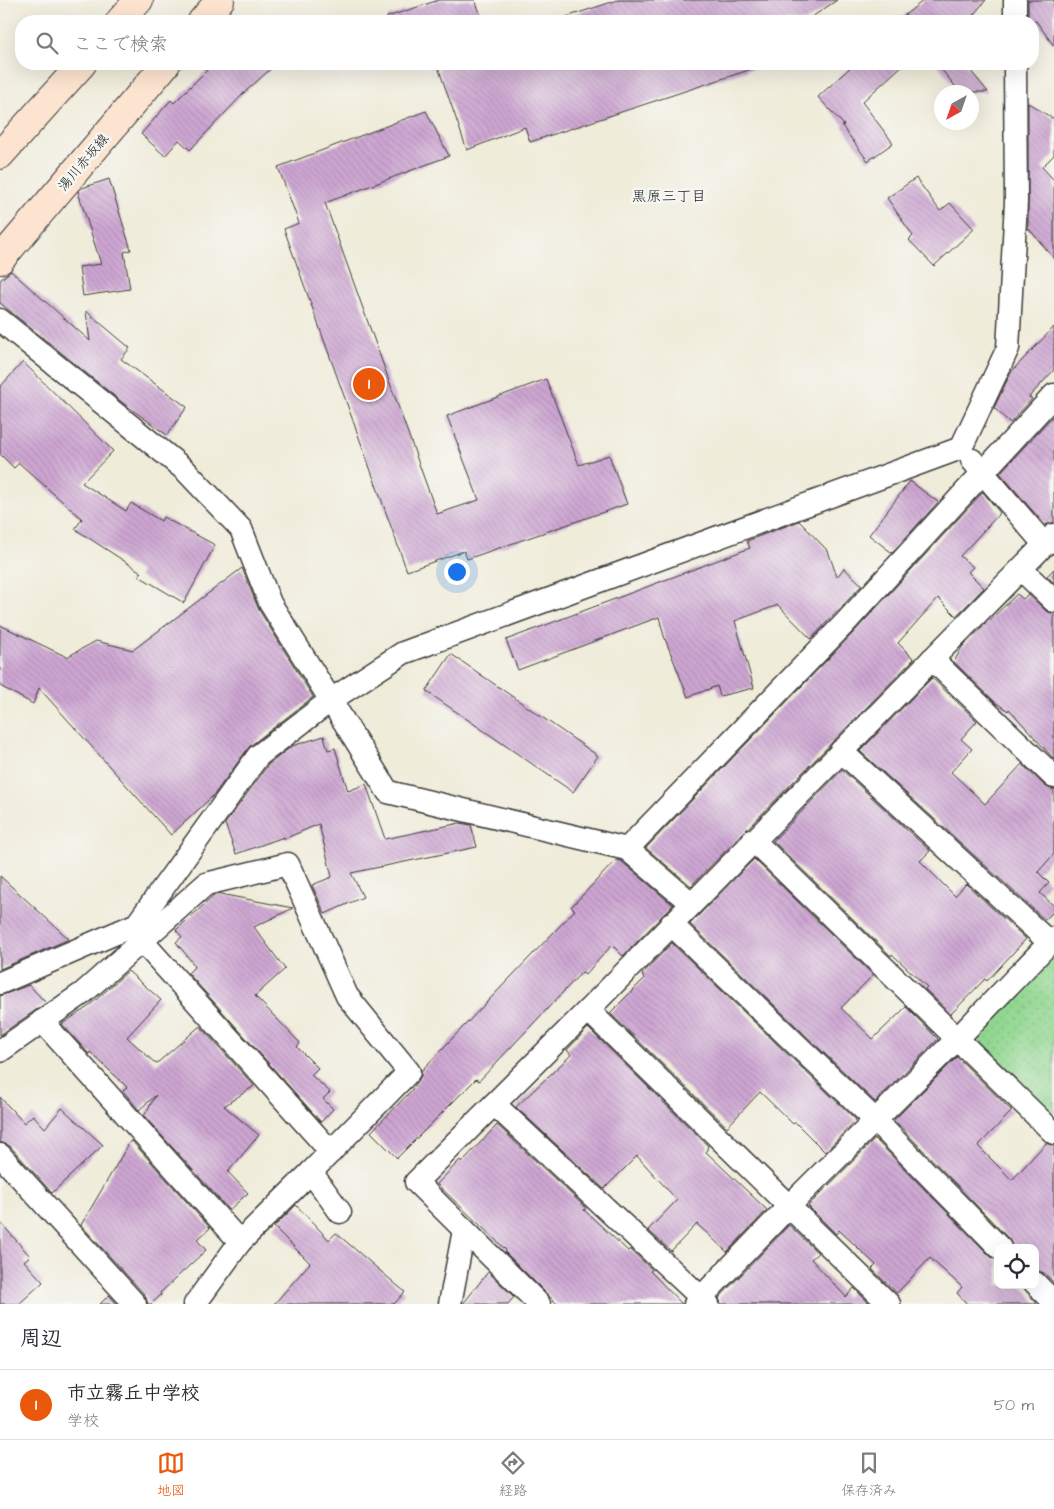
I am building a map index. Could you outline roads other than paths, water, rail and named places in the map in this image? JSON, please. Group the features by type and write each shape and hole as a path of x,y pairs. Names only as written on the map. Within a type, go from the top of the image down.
{"main road":[{"path":"125,15 139,0"},
{"path":"207,15 220,0"},
{"path":"0,155 77,70"},
{"name":"湯川赤坂線","path":"0,260 161,70"}],"street":[{"path":"1015,0 1015,15"},
{"path":"0,983 137,924 258,756 331,700 403,653 961,448 1008,348 1016,202 1015,70"},
{"path":"0,320 185,470 241,529 270,603 388,792 627,849 691,903"},
{"path":"627,849 844,624 982,471 1054,395"},
{"path":"539,1304 416,1182 588,1010 691,903 1050,540 961,448"},
{"path":"1021,569 1054,601"},
{"path":"932,659 1054,777"},
{"path":"494,1104 702,1302 789,1206 957,1039 1052,940 841,751"},
{"path":"753,840 1054,1133"},
{"path":"0,1051 83,993 206,884 288,864 347,996 409,1072 332,1152 240,1242 195,1304"},
{"path":"671,924 875,1120 996,1244"},
{"path":"142,941 332,1152"},
{"path":"588,1010 888,1304"},
{"path":"42,1021 240,1242"},
{"path":"0,1155 135,1304"},
{"path":"312,1172 340,1212"},
{"path":"450,1304 464,1230"},
{"path":"1039,1287 1054,1302"}],"place":[{"name":"市立霧丘中学校","path":"369,384"}],"district":[{"name":"黒原三丁目","path":"669,196"}]}
